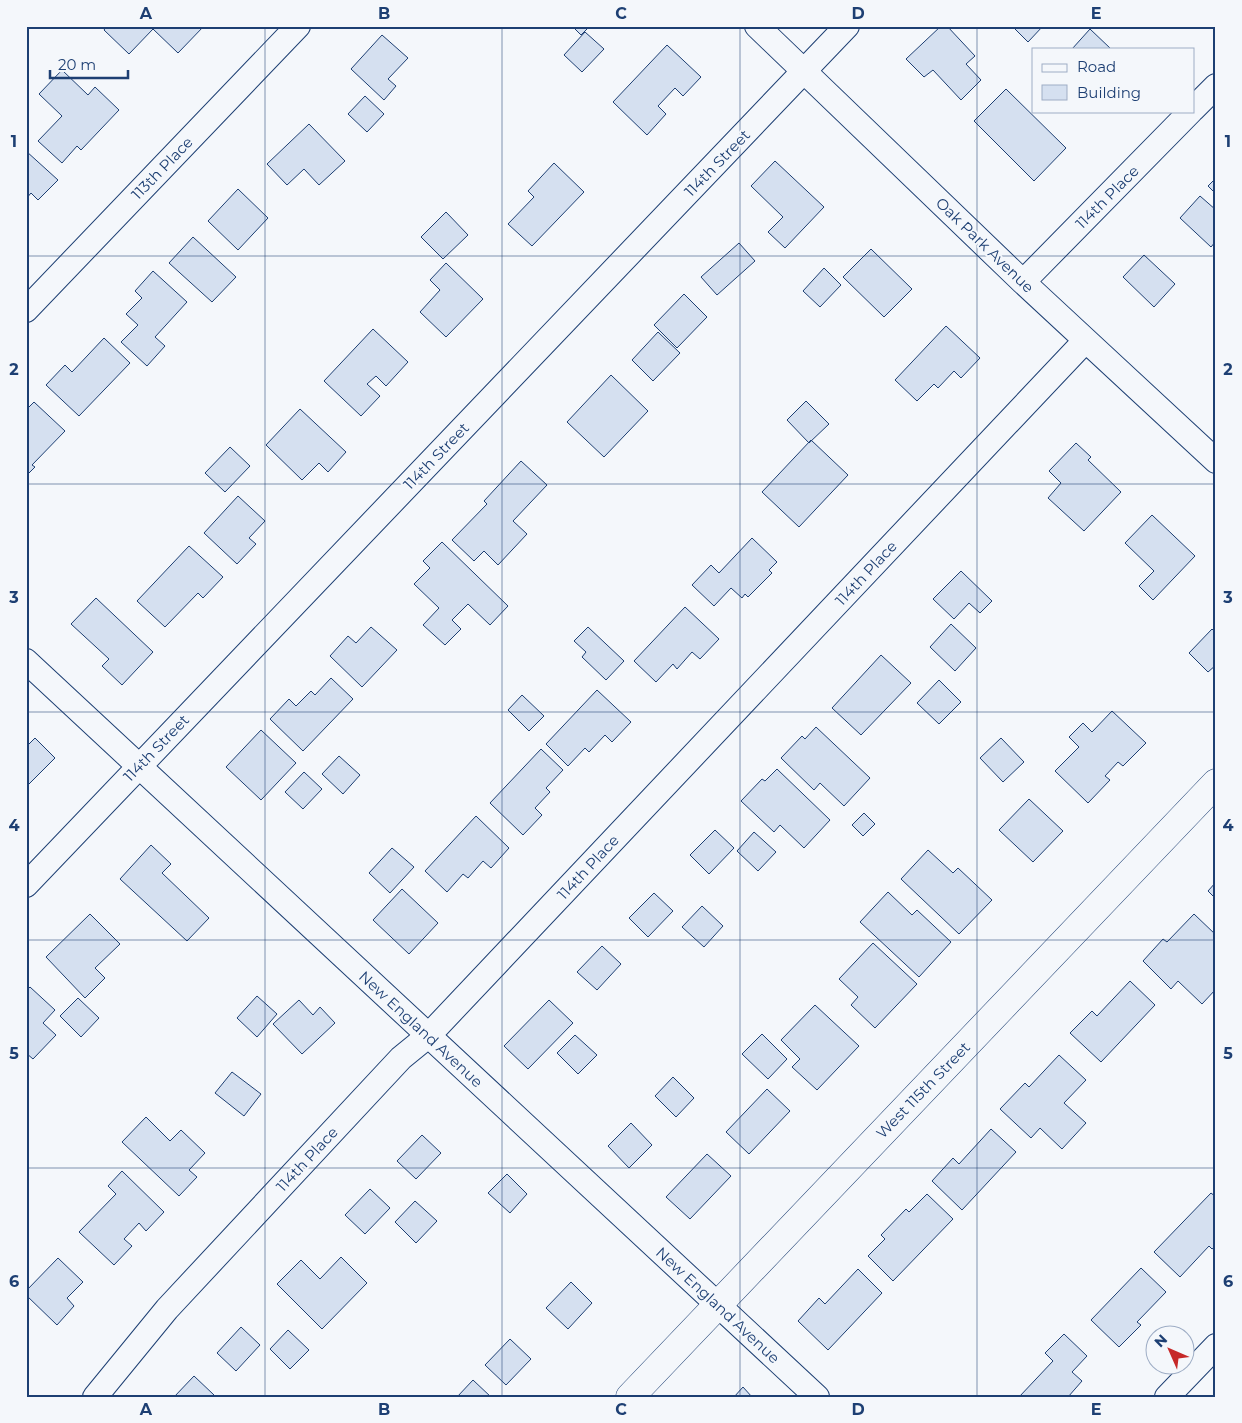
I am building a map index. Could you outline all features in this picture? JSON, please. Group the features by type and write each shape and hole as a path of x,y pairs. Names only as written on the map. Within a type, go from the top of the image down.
{"street":[{"name":"113th Place","path":"26,310 298,26"},
{"name":"Oak Park Avenue","path":"757,26 1085,341 1216,461"},
{"name":"114th Street","path":"26,886 138,766 847,26"},
{"name":"114th Place","path":"1194,108 1216,86"},
{"name":"114th Place","path":"1023,282 1190,112"},
{"name":"114th Place","path":"95,1397 174,1302 401,1058 428,1036 1085,341"},
{"name":"New England Avenue","path":"26,661 817,1397"},
{"name":"West 115th Street","path":"630,1397 1216,783"},
{"path":"1167,1397 1216,1346"}],"building":[{"path":"107,26 204,26 178,53 153,29 129,54 104,30"},
{"path":"572,26 590,26 581,35"},
{"path":"941,26 947,26 975,56 966,64 981,80 961,100 933,70 924,77 906,59"},
{"path":"1012,26 1043,26 1028,42"},
{"path":"1090,29 1110,48 1073,48"},
{"path":"585,32 604,49 582,72 564,55"},
{"path":"382,35 408,58 388,79 396,86 384,100 351,69"},
{"path":"667,45 701,77 683,96 675,88 658,106 666,114 647,135 613,102"},
{"path":"62,70 88,95 95,87 119,110 81,150 77,146 62,163 38,141 62,116 39,94"},
{"path":"1006,89 1066,148 1034,181 974,121"},
{"path":"365,96 384,114 367,132 348,114"},
{"path":"309,124 345,161 319,185 304,169 287,185 267,164"},
{"path":"26,151 58,180 38,200 31,193 26,199"},
{"path":"775,161 824,207 785,248 768,232 783,217 751,186"},
{"path":"554,163 584,192 532,246 508,224 534,197 528,191"},
{"path":"1216,178 1216,194 1208,186"},
{"path":"238,189 268,218 238,250 208,221"},
{"path":"1200,196 1216,210 1216,241 1211,247 1180,218"},
{"path":"446,212 468,235 443,259 421,237"},
{"path":"193,237 236,277 212,302 169,263"},
{"path":"739,243 755,261 717,295 701,277"},
{"path":"871,249 912,289 884,317 843,277"},
{"path":"1144,255 1175,284 1154,307 1123,277"},
{"path":"446,263 483,299 446,337 420,312 440,290 430,280"},
{"path":"824,268 841,285 820,307 803,291"},
{"path":"153,271 187,302 155,337 165,346 147,366 121,342 138,325 126,314 142,298 135,291"},
{"path":"684,294 707,317 677,348 654,325"},
{"path":"946,326 980,358 961,378 954,371 938,388 934,384 917,401 895,380"},
{"path":"373,329 408,362 386,386 376,376 367,384 380,396 361,416 324,381"},
{"path":"658,332 680,353 653,381 632,360"},
{"path":"104,338 130,363 79,416 46,385 65,365 72,372"},
{"path":"611,375 648,411 604,457 567,422"},
{"path":"806,401 829,424 809,443 787,420"},
{"path":"34,402 65,431 32,465 35,467 26,476 26,410"},
{"path":"300,409 346,452 328,472 319,463 302,480 266,445"},
{"path":"811,440 848,475 799,527 762,492"},
{"path":"1076,443 1091,457 1088,460 1121,492 1084,531 1048,498 1061,483 1049,471"},
{"path":"230,447 250,466 225,492 205,473"},
{"path":"521,461 547,485 513,521 527,534 498,565 484,551 474,561 452,540 487,504 484,501"},
{"path":"238,496 265,521 249,538 256,544 237,564 204,533"},
{"path":"1152,515 1195,556 1153,600 1139,586 1154,571 1125,543"},
{"path":"752,538 777,562 769,570 772,573 748,597 745,594 742,598 731,588 714,606 692,585 711,565 719,573"},
{"path":"442,542 508,606 490,625 468,604 452,620 461,629 445,645 423,625 439,608 414,584 430,568 423,561"},
{"path":"189,546 223,577 203,598 198,593 165,627 137,601"},
{"path":"961,571 992,601 980,613 969,603 954,619 933,599"},
{"path":"96,598 153,652 122,685 102,666 109,659 71,624"},
{"path":"685,607 719,639 700,659 692,652 677,669 673,664 656,682 634,661"},
{"path":"951,624 976,648 955,671 930,647"},
{"path":"371,627 397,650 362,687 330,656 348,636 356,643"},
{"path":"588,627 624,661 606,680 582,657 586,652 574,641"},
{"path":"1212,629 1216,633 1216,665 1208,672 1189,653"},
{"path":"881,655 911,683 861,735 832,708"},
{"path":"331,678 353,699 303,751 270,719 289,699 296,706 311,691 315,695"},
{"path":"939,680 961,702 939,724 917,703"},
{"path":"597,690 631,722 612,742 605,735 589,752 585,748 568,766 546,744"},
{"path":"522,695 544,716 529,731 508,710"},
{"path":"1112,711 1146,743 1123,766 1118,762 1105,776 1110,780 1088,803 1055,771 1079,747 1069,737 1083,723 1092,732"},
{"path":"816,727 870,778 844,806 820,783 814,790 781,758 802,736 805,739"},
{"path":"261,730 296,763 261,800 226,767"},
{"path":"35,738 55,758 26,787 26,747"},
{"path":"1001,738 1024,762 1003,782 980,758"},
{"path":"541,749 563,770 546,788 550,792 535,808 542,815 523,835 490,803"},
{"path":"339,756 360,775 343,794 322,774"},
{"path":"777,769 830,820 804,848 780,825 774,832 741,801 762,779 765,781"},
{"path":"304,772 322,789 303,809 285,792"},
{"path":"1029,799 1063,831 1033,862 999,830"},
{"path":"864,813 875,824 863,836 852,825"},
{"path":"476,816 509,848 491,868 483,861 468,878 463,874 447,892 425,871"},
{"path":"715,830 734,848 709,874 690,855"},
{"path":"754,832 776,852 758,871 737,851"},
{"path":"151,845 171,864 162,873 209,918 187,941 120,879"},
{"path":"392,848 414,867 390,893 369,873"},
{"path":"928,850 953,873 958,868 992,900 959,934 901,879"},
{"path":"1216,882 1216,899 1208,891"},
{"path":"402,889 438,923 409,954 373,920"},
{"path":"888,892 912,915 917,910 951,942 919,977 860,922"},
{"path":"654,893 673,911 648,937 629,918"},
{"path":"702,906 723,926 704,947 682,927"},
{"path":"90,914 120,944 95,968 105,978 85,998 46,957"},
{"path":"1194,914 1216,935 1216,989 1202,1004 1178,981 1171,989 1143,961 1163,939 1167,942"},
{"path":"873,943 917,984 875,1028 851,1005 858,997 839,979"},
{"path":"602,946 621,964 597,990 577,972"},
{"path":"1130,981 1155,1005 1101,1062 1070,1033 1092,1011 1097,1016"},
{"path":"30,987 55,1010 43,1023 56,1035 33,1059 26,1053 26,991"},
{"path":"257,996 277,1014 257,1037 237,1018"},
{"path":"78,998 99,1018 81,1037 60,1016"},
{"path":"299,1000 313,1015 320,1007 335,1023 302,1054 273,1024"},
{"path":"549,1000 573,1023 528,1069 504,1046"},
{"path":"815,1005 859,1046 817,1090 792,1067 800,1059 781,1040"},
{"path":"762,1034 787,1059 768,1079 742,1054"},
{"path":"575,1035 597,1055 578,1074 557,1053"},
{"path":"1059,1055 1086,1080 1064,1103 1086,1123 1062,1149 1040,1128 1031,1138 1000,1109 1025,1083 1029,1087"},
{"path":"232,1072 261,1094 244,1116 215,1093"},
{"path":"673,1077 694,1098 676,1117 655,1096"},
{"path":"767,1089 790,1111 749,1154 726,1132"},
{"path":"146,1117 170,1141 181,1130 205,1153 189,1170 197,1177 179,1196 122,1142"},
{"path":"631,1123 652,1145 629,1168 608,1146"},
{"path":"991,1129 1016,1152 962,1210 932,1181 953,1158 959,1164"},
{"path":"422,1135 441,1153 416,1179 397,1161"},
{"path":"707,1154 731,1176 690,1219 666,1197"},
{"path":"122,1171 164,1212 146,1231 139,1223 124,1239 132,1246 114,1265 79,1232 116,1194 108,1186"},
{"path":"507,1174 527,1194 510,1213 488,1193"},
{"path":"370,1189 390,1208 365,1234 345,1215"},
{"path":"1211,1193 1216,1197 1216,1246 1212,1249 1209,1246 1180,1277 1154,1252"},
{"path":"927,1194 953,1219 893,1281 868,1256 885,1239 881,1235 906,1209 909,1212"},
{"path":"415,1201 437,1221 416,1243 395,1222"},
{"path":"341,1257 367,1283 322,1329 277,1284 301,1260 320,1279"},
{"path":"58,1258 83,1282 67,1298 74,1306 57,1325 26,1295 26,1291"},
{"path":"1141,1268 1166,1292 1137,1322 1141,1325 1119,1347 1091,1320"},
{"path":"858,1269 882,1293 828,1350 798,1321 819,1298 825,1304"},
{"path":"571,1282 592,1303 568,1329 546,1308"},
{"path":"241,1327 260,1345 236,1371 217,1353"},
{"path":"288,1330 309,1350 290,1369 270,1349"},
{"path":"1064,1334 1087,1356 1072,1372 1082,1381 1068,1397 1019,1397 1053,1361 1045,1353"},
{"path":"510,1339 531,1359 506,1385 485,1365"},
{"path":"194,1376 214,1395 211,1397 174,1397"},
{"path":"473,1380 491,1397 457,1397"},
{"path":"743,1387 752,1397 734,1397"}]}
